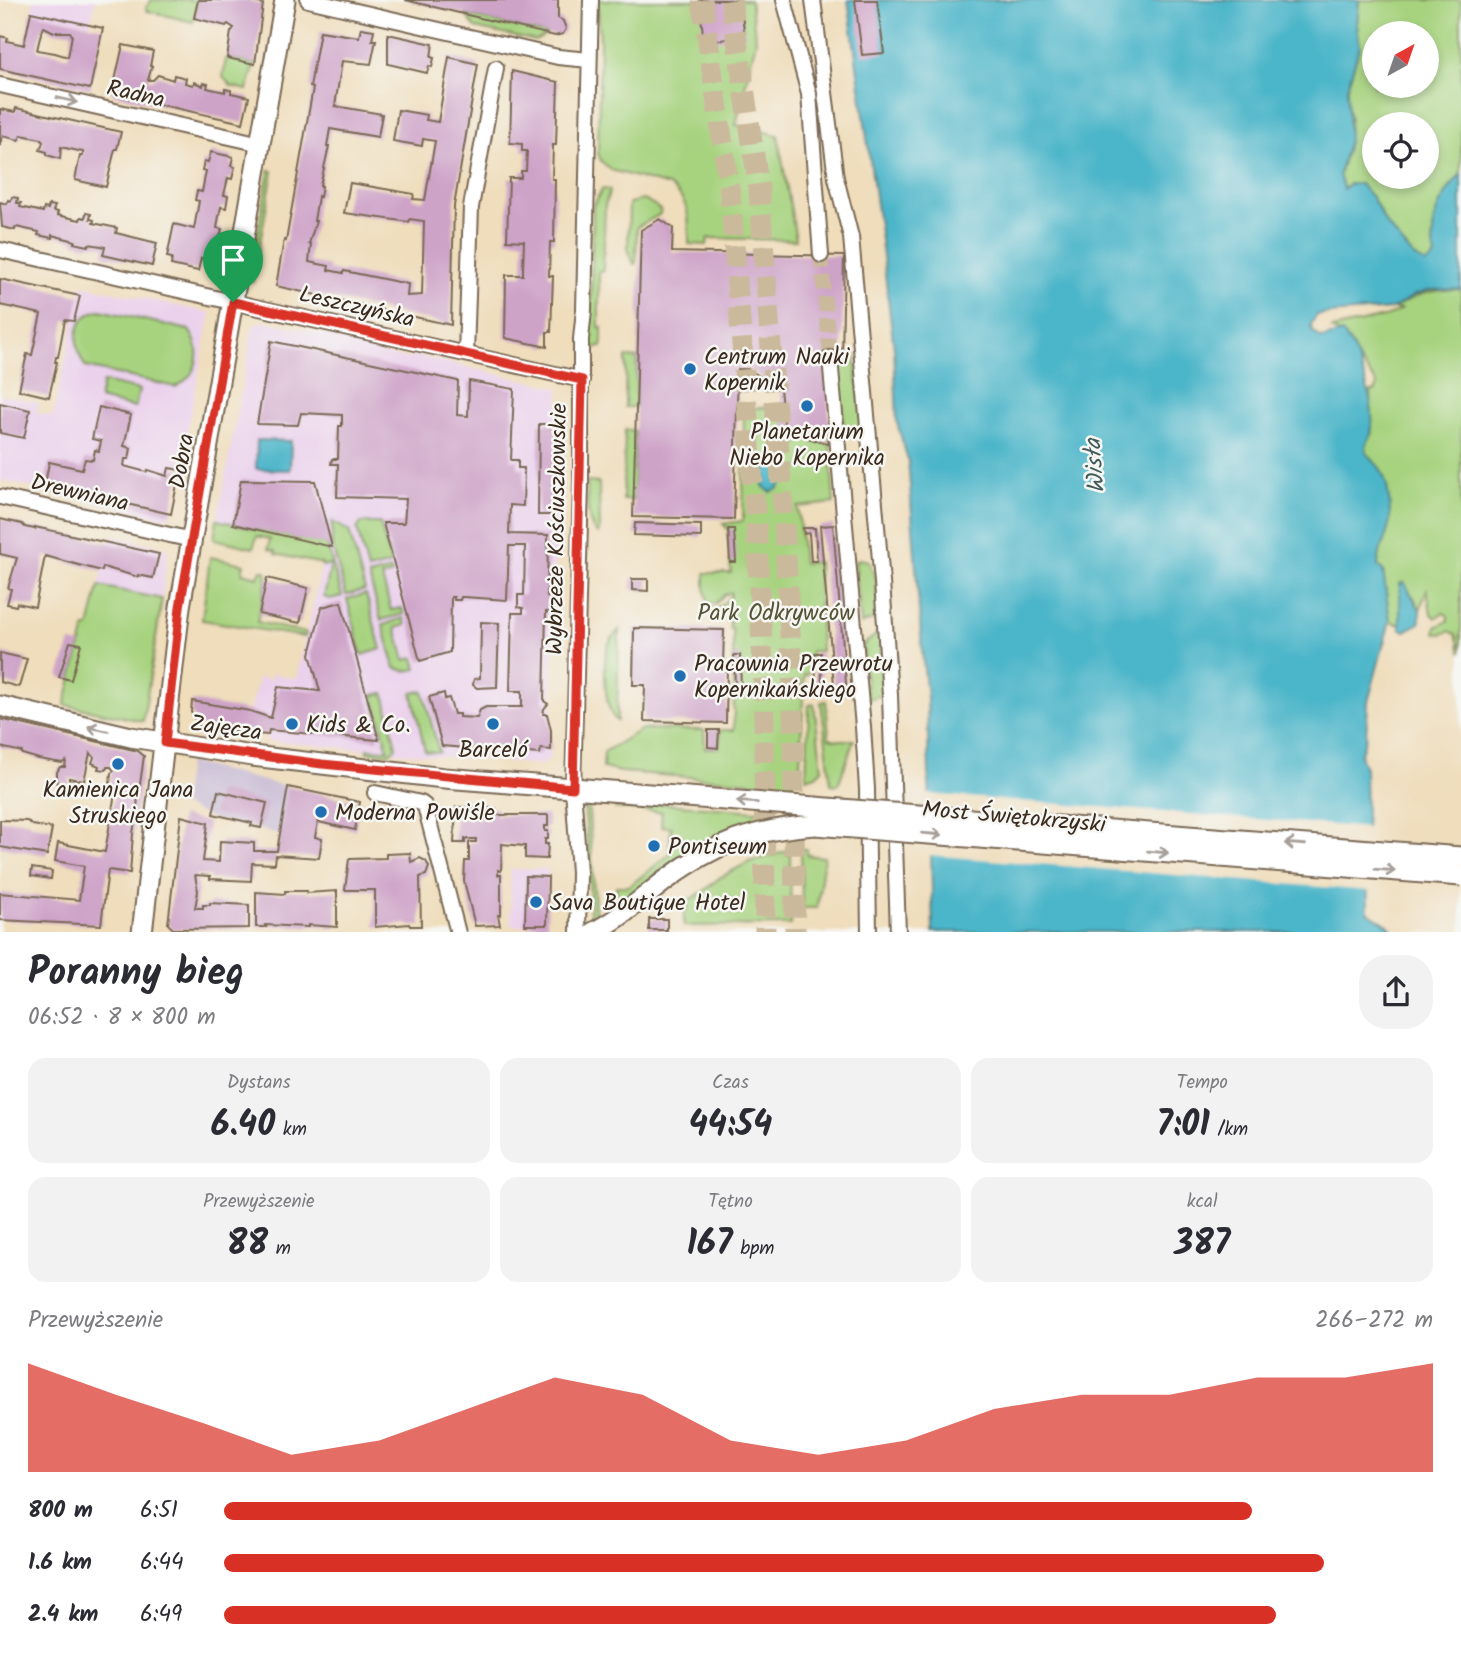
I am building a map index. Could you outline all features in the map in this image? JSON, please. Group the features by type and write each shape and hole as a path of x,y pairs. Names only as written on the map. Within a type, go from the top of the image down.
{"street":[{"name":"Dobra","path":"142,932 180,607 285,0"},
{"path":"307,0 558,57 589,60"},
{"name":"Wybrzeże Kościuszkowskie","path":"578,932 579,872 573,788 590,0"},
{"path":"784,0 809,94 821,255"},
{"path":"813,0 836,178 851,237 882,582 898,932"},
{"path":"466,354 469,329 471,207 496,68"},
{"name":"Radna","path":"0,85 261,144"},
{"name":"Leszczyńska","path":"0,250 582,380"},
{"path":"830,358 863,727 867,789 869,932"},
{"name":"Drewniana","path":"0,497 192,540"},
{"name":"Zajęcza","path":"0,706 165,743 322,764 573,788"},
{"name":"Most Świętokrzyski","path":"573,788 815,816 1461,876"},
{"path":"375,793 425,806 458,932"},
{"name":"Most Świętokrzyski","path":"594,932 629,911 686,865 713,849 815,816 1461,857"}],"shaded area":[{"path":"34,0 95,0 90,25 31,12"},
{"path":"82,285 211,313 169,519 0,480 0,395 39,403 37,413 53,416"},
{"path":"262,321 373,345 379,353 408,359 414,355 559,388 550,758 542,765 267,741 271,718 250,711 259,677 270,680 272,673 296,679 325,551 216,527 253,327"},
{"path":"111,536 168,548 162,599 99,586"},
{"path":"188,762 288,787 280,834 210,818 182,805"},
{"path":"510,869 548,869 547,925 511,926"}],"green space":[{"path":"151,0 198,0 193,22 147,11"},
{"path":"598,0 750,0 756,40 736,125 778,135 796,240 708,238 707,245 689,244 685,204 676,192 669,186 611,170 601,161 598,153"},
{"path":"1359,0 1461,0 1461,174 1444,195 1432,239 1435,257 1426,265 1413,256 1386,224 1372,197 1365,189 1439,189 1439,112 1362,112 1362,186 1360,184 1344,190 1339,175 1346,152 1350,117 1346,101 1347,88 1360,46 1357,25"},
{"path":"466,15 547,34 536,41 475,28"},
{"path":"226,58 255,64 247,90 231,86 223,77"},
{"path":"269,170 273,171 253,282 249,281"},
{"path":"602,189 610,190 605,205 603,271 599,271 599,327 602,327 602,347 590,347 593,206"},
{"path":"643,200 661,211 659,215 637,227 634,264 628,249 629,203"},
{"path":"1461,289 1461,653 1456,634 1449,631 1443,634 1435,633 1436,627 1448,621 1448,616 1443,612 1436,618 1431,613 1427,590 1420,610 1414,597 1400,584 1400,625 1390,621 1383,570 1378,566 1382,471 1367,453 1366,444 1372,433 1370,392 1376,391 1377,384 1349,341 1332,329 1388,316 1402,309 1392,309 1425,293"},
{"path":"100,310 189,330 194,338 197,354 189,376 175,387 86,367 78,351 77,334 84,319"},
{"path":"837,354 855,356 863,432 844,435"},
{"path":"626,357 637,358 636,407 625,407"},
{"path":"103,382 139,390 135,408 99,399"},
{"name":"Park Odkrywców","path":"784,406 789,433 830,444 834,503 798,507 803,563 818,562 821,651 811,651 808,675 804,675 800,767 792,785 621,772 603,768 604,752 642,729 704,730 705,748 719,748 720,730 734,730 733,629 730,629 729,619 711,619 710,608 718,608 731,593 724,595 716,603 708,603 705,573 731,573 728,529 723,524 743,521 744,409"},
{"path":"625,430 635,431 634,500 623,500"},
{"path":"587,482 599,483 598,534 589,517"},
{"path":"217,520 327,545 342,596 330,599 324,597 331,565 322,566 275,554 275,551 268,549 270,539 257,536 253,548 214,539"},
{"path":"332,522 349,531 365,590 346,595 332,545"},
{"path":"361,523 380,523 391,564 368,570 357,529"},
{"path":"210,557 244,564 242,573 258,577 261,570 266,571 267,578 257,622 306,633 305,637 202,620"},
{"path":"859,559 869,561 876,580 878,618 861,624 855,562"},
{"path":"391,570 392,574 382,577 391,610 402,608 404,614 381,620 369,576"},
{"path":"99,586 162,599 143,721 65,705"},
{"path":"366,594 381,649 362,655 347,599"},
{"path":"404,618 406,625 396,628 405,660 414,658 417,669 406,671 395,668 383,625"},
{"path":"619,630 617,721 609,708 605,665 608,646"},
{"path":"877,634 880,637 884,695 867,699 863,645"},
{"path":"423,691 439,752 425,751 412,693"},
{"path":"384,693 396,747 389,754 367,752 368,749 388,750 373,695"},
{"path":"826,701 829,738 854,740 838,785 831,784 821,702"},
{"path":"814,704 822,769 816,775 806,778 809,705"},
{"path":"588,798 596,919 592,919 590,914 584,803"},
{"path":"615,800 780,813 780,819 734,830 692,850 654,875 617,905 616,886 629,886 669,855 671,827 661,826 662,812 615,808"},
{"path":"801,849 807,849 807,855 824,857 817,908 802,908"},
{"path":"787,851 790,854 791,925 684,926 684,911 688,910 688,905 684,903 719,878 749,862"}],"water":[{"name":"Wisła","path":"848,0 1359,0 1357,25 1360,46 1347,88 1349,139 1339,174 1343,189 1349,184 1360,184 1372,197 1386,224 1413,256 1426,264 1435,257 1433,232 1436,212 1461,174 1461,289 1430,290 1415,295 1392,309 1317,315 1311,324 1312,331 1322,339 1341,333 1344,335 1356,355 1372,410 1371,433 1366,450 1381,470 1388,494 1389,525 1378,566 1383,570 1390,621 1368,702 1366,737 1360,756 1365,768 1368,912 1394,932 933,932 927,698 908,460 897,423 894,349"},
{"path":"257,440 291,441 290,470 256,469"},
{"path":"777,463 783,471 783,480 779,488 770,492 763,486 762,475 768,465"},
{"path":"1404,582 1420,610 1420,623 1405,631 1400,628 1400,584"}],"pier":[{"path":"927,794 1370,828 1371,891 929,855"}],"building":[{"path":"198,0 245,0 263,4 255,64 227,58 234,28 228,24 226,26 194,18"},
{"path":"405,0 558,0 558,18 563,21 566,29 563,34 555,36"},
{"path":"699,0 740,0 745,37 704,42"},
{"path":"855,0 877,0 884,53 862,55"},
{"path":"31,12 103,28 90,89 0,69 0,36 8,38 7,41 24,45","holes":["44,27 54,32 70,32 72,35 68,57 37,50 42,29"]},
{"path":"361,28 374,30 372,40 376,40 371,64 342,61 335,106 382,114 378,137 330,129 316,221 309,244 309,262 329,266 328,270 408,284 407,296 422,295 424,221 410,219 409,222 344,213 350,183 414,194 413,199 425,200 435,141 423,139 422,146 393,141 398,110 427,115 426,120 438,122 449,57 478,64 454,206 451,325 276,286 313,88 310,87 320,31 359,37"},
{"path":"388,34 433,44 431,57 434,58 427,73 388,64"},
{"path":"123,45 153,51 148,80 153,80 158,75 173,80 174,75 186,78 185,83 193,85 194,82 203,86 203,83 208,84 207,88 225,92 225,89 231,90 231,93 249,97 243,123 112,94"},
{"path":"512,71 558,82 552,179 555,179 554,242 550,242 549,276 553,276 551,332 547,332 547,347 505,338 506,275 523,275 524,241 507,240 509,178 521,178 521,171 526,171 527,151 522,151 522,144 510,143"},
{"path":"16,108 121,132 106,187 75,180 83,152 61,147 60,159 40,150 43,142 41,139 21,135 19,140 3,136 0,146 0,109 15,112"},
{"path":"211,152 233,157 231,166 235,167 232,179 228,178 224,195 228,196 226,208 221,207 219,216 217,228 222,229 219,242 214,241 210,259 201,258 198,271 171,265 172,258 167,257 174,224 194,229 199,201 195,200 197,191 202,192 206,171 202,170 204,161 208,162"},
{"path":"12,197 18,198 20,207 43,212 49,205 55,206 53,211 58,212 57,215 80,220 81,217 85,218 86,213 91,214 93,223 117,228 116,233 157,243 152,266 103,255 105,247 74,243 75,241 52,235 52,238 38,235 39,232 16,227 15,230 2,227 0,202 7,204"},
{"name":"Centrum Nauki Kopernik","path":"660,219 673,228 672,252 844,256 842,358 820,358 820,365 826,366 830,433 827,433 828,444 785,431 780,389 748,369 738,369 734,519 633,517 641,230"},
{"path":"0,279 80,296 74,321 65,320 49,397 19,390 27,354 32,355 41,314 0,305"},
{"path":"271,341 458,381 457,415 468,416 469,381 514,389 511,460 518,460 518,468 524,468 523,506 510,505 509,534 548,535 547,597 552,597 552,612 546,612 544,701 548,704 543,714 547,714 551,730 551,750 541,749 540,754 442,746 429,697 444,693 445,699 449,698 454,714 459,714 459,717 477,718 480,710 486,707 522,707 522,691 510,691 512,613 523,613 523,608 518,607 518,595 524,595 525,546 509,546 507,600 461,597 460,600 454,600 454,597 451,597 450,652 420,661 383,523 404,523 406,499 337,497 338,464 331,464 332,459 338,459 342,415 301,413 298,425 257,424"},
{"path":"0,403 30,410 24,438 0,433"},
{"path":"99,407 131,415 124,446 131,448 129,459 125,459 124,466 167,476 169,468 180,470 171,514 65,490 64,495 44,490 49,462 82,469 85,459 93,460 95,450 99,451 101,441 92,439"},
{"path":"539,424 556,424 553,515 538,515"},
{"path":"241,480 315,481 332,547 233,524"},
{"path":"0,519 25,527 159,554 153,578 138,577 103,567 102,571 45,556 35,607 7,604 11,589 8,588 17,558 0,554"},
{"path":"635,523 701,525 701,537 634,535"},
{"path":"833,525 847,695 835,696 820,526"},
{"path":"803,528 815,528 817,561 811,561 809,533 804,534"},
{"path":"728,529 734,529 736,562 730,562"},
{"path":"267,578 308,588 300,623 259,614"},
{"path":"632,579 648,579 648,591 632,590"},
{"path":"341,602 379,740 269,730 268,735 242,733 198,726 191,712 192,701 250,711 271,718 278,687 320,691 310,654 322,607"},
{"path":"481,622 499,623 497,687 477,688 473,685 474,679 480,678"},
{"name":"Pracownia Przewrotu Kopernikańskiego","path":"634,628 724,630 723,666 727,666 726,723 644,721 645,685 633,685"},
{"path":"70,642 81,644 71,680 59,677"},
{"path":"0,653 27,659 19,687 0,682"},
{"path":"815,653 821,653 822,686 816,686"},
{"path":"734,655 740,655 741,689 735,689"},
{"path":"0,719 138,751 144,756 130,873 108,870 101,925 0,920 0,893 79,900 84,866 55,861 58,843 105,852 114,799 110,785 111,773 114,771 111,767 106,770 98,769 99,766 92,763 94,757 90,753 84,781 69,778 69,785 57,783 57,772 60,767 65,767 66,761 62,763 39,759 0,747"},
{"path":"708,730 719,730 718,748 708,747"},
{"path":"288,787 360,802 355,830 318,822 315,837 322,839 319,858 276,855 275,864 252,863 251,881 210,879 210,876 195,875 198,891 195,908 203,908 203,905 210,903 249,905 249,928 173,929 168,924 181,816 208,823 203,861 219,862 220,841 254,843 254,851 277,851"},
{"path":"218,791 267,803 261,828 251,826 252,823 213,814"},
{"path":"456,807 470,807 470,810 473,810 473,807 481,807 481,810 496,808 496,815 548,815 548,826 545,826 545,831 548,831 548,839 545,839 545,844 548,844 547,859 525,858 525,846 502,844 501,871 498,870 498,875 501,875 501,915 498,915 500,925 475,926 464,881 465,861 469,861 469,842 476,842 476,839 454,843"},
{"path":"0,820 27,821 32,825 52,828 47,855 0,847"},
{"path":"410,853 411,862 420,858 426,861 429,867 426,875 420,877 421,926 409,924 375,927 375,890 345,890 349,859 386,858 386,854"},
{"path":"32,868 52,871 51,879 31,876"},
{"path":"526,876 548,877 547,925 525,925"},
{"path":"285,891 337,891 337,927 256,927 256,892 285,894"},
{"path":"649,919 667,919 667,930 649,930"}],"tunnel":[{"path":"702,0 730,194 756,522 764,688 765,932"},
{"path":"731,0 759,189 784,520 793,689 795,932"},
{"path":"821,255 830,358"}],"place":[{"name":"Centrum Nauki Kopernik","path":"690,369"},
{"name":"Planetarium Niebo Kopernika","path":"807,406"},
{"name":"Pracownia Przewrotu Kopernikańskiego","path":"680,676"},
{"name":"Kids & Co.","path":"292,724"},
{"name":"Barceló","path":"493,724"},
{"name":"Kamienica Jana Struskiego","path":"118,764"},
{"name":"Moderna Powiśle","path":"321,812"},
{"name":"Pontiseum","path":"654,846"},
{"name":"Sava Boutique Hotel","path":"536,902"}],"route":[{"path":"233,302 582,380 573,788 444,778 165,743 180,607 233,302"}]}
